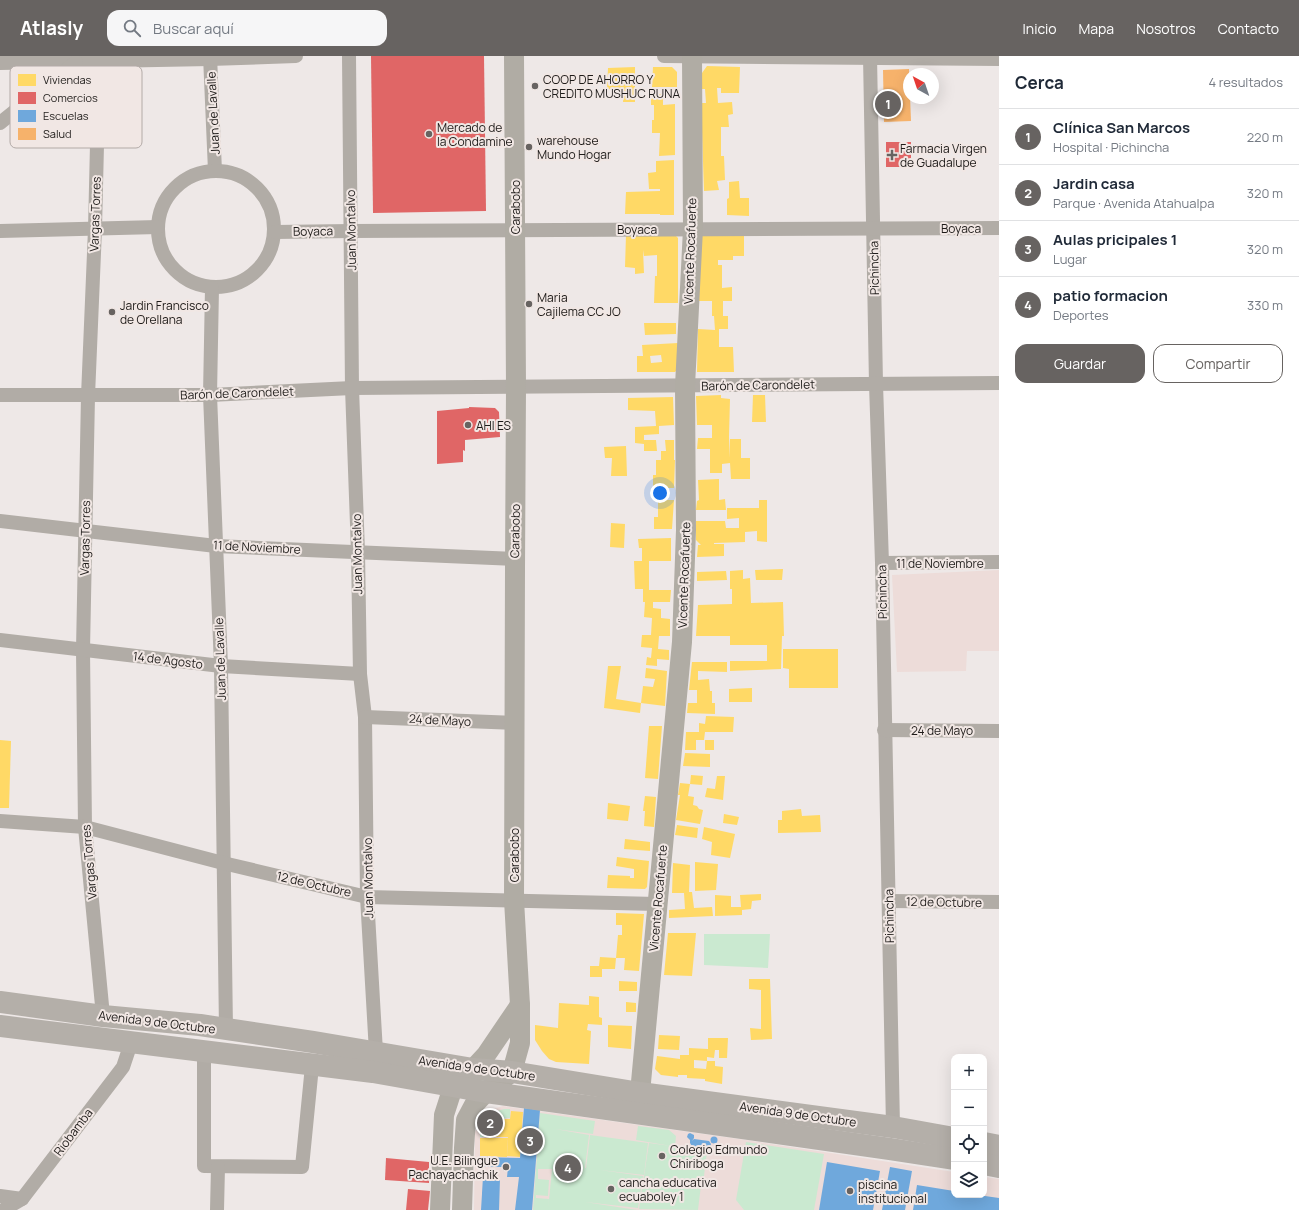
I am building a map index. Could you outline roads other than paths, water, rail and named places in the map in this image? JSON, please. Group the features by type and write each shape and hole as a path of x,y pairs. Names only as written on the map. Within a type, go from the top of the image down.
{"main road":[{"name":"Carabobo","path":"512,1072 520,1043 520,1005 514,900 516,388 514,56"},
{"name":"Vicente Rocafuerte","path":"640,1093 682,642 686,530 685,386 693,229 692,57"},
{"name":"Avenida 9 de Octubre","path":"0,1002 103,1016 200,1025 376,1052 473,1069 512,1072 640,1093 951,1138"},
{"path":"440,1210 444,1115 453,1087 486,1055 520,1005"},
{"name":"Avenida 9 de Octubre","path":"0,1026 312,1066 373,1072 486,1092 874,1146 951,1159"},
{"path":"462,1210 466,1120 474,1105 486,1092 512,1072"},
{"path":"987,1144 999,1146"},
{"path":"987,1165 999,1167"}],"street":[{"path":"0,62 76,62 99,60 296,56"},
{"name":"Juan Montalvo","path":"349,56 352,388 358,552 360,674 365,717 367,897 376,1052"},
{"path":"664,56 999,59"},
{"name":"Pichincha","path":"870,57 893,1128"},
{"name":"Juan de Lavalle","path":"210,58 215,171"},
{"name":"Vargas Torres","path":"99,60 99,66"},
{"path":"71,66 76,62"},
{"path":"0,122 10,114"},
{"name":"Vargas Torres","path":"96,148 88,396 83,650 85,828 103,1016"},
{"path":"215,171 231,172 246,179 258,188 268,201 273,216 275,232 272,248 265,261 255,273 242,282 228,287 212,288 197,285 172,269 164,256 159,242 158,227 160,213 166,199 175,187 187,179 201,173 215,171"},
{"path":"0,231 158,227"},
{"name":"Boyaca","path":"275,232 999,228"},
{"name":"Juan de Lavalle","path":"212,288 210,395 221,666 226,1030"},
{"name":"Barón de Carondelet","path":"0,396 210,395 352,388 516,388 999,383"},
{"name":"11 de Noviembre","path":"0,521 216,546 515,559"},
{"name":"11 de Noviembre","path":"882,563 999,562"},
{"name":"14 de Agosto","path":"0,640 221,666 360,674"},
{"name":"24 de Mayo","path":"365,717 515,724"},
{"name":"24 de Mayo","path":"884,730 999,731"},
{"name":"12 de Octubre","path":"0,821 85,828 367,897 657,904"},
{"name":"12 de Octubre","path":"889,901 999,902"},
{"name":"Riobamba","path":"2,1210 22,1199 123,1067 131,1043"},
{"path":"204,1051 211,1166 217,1210"},
{"path":"211,1166 302,1168 312,1066"},
{"path":"0,1196 22,1199"}],"place":[{"name":"COOP DE AHORRO Y CREDITO MUSHUC RUNA","path":"535,86"},
{"name":"Clínica San Marcos","path":"888,104"},
{"name":"Mercado de la Condamine","path":"429,134"},
{"name":"warehouse Mundo Hogar","path":"529,147"},
{"name":"Farmacia Virgen de Guadalupe","path":"892,155"},
{"name":"Maria Cajilema CC JO","path":"529,304"},
{"name":"Jardin Francisco de Orellana","path":"112,312"},
{"name":"AHI ES","path":"468,425"},
{"name":"Jardin casa","path":"490,1123"},
{"name":"Aulas pricipales 1","path":"530,1141"},
{"name":"Colegio Edmundo Chiriboga","path":"662,1156"},
{"name":"U.E. Bilingue Pachayachachik","path":"506,1167"},
{"name":"patio formacion","path":"568,1168"},
{"name":"cancha educativa ecuaboley 1","path":"611,1189"},
{"name":"piscina institucional","path":"850,1191"}]}
